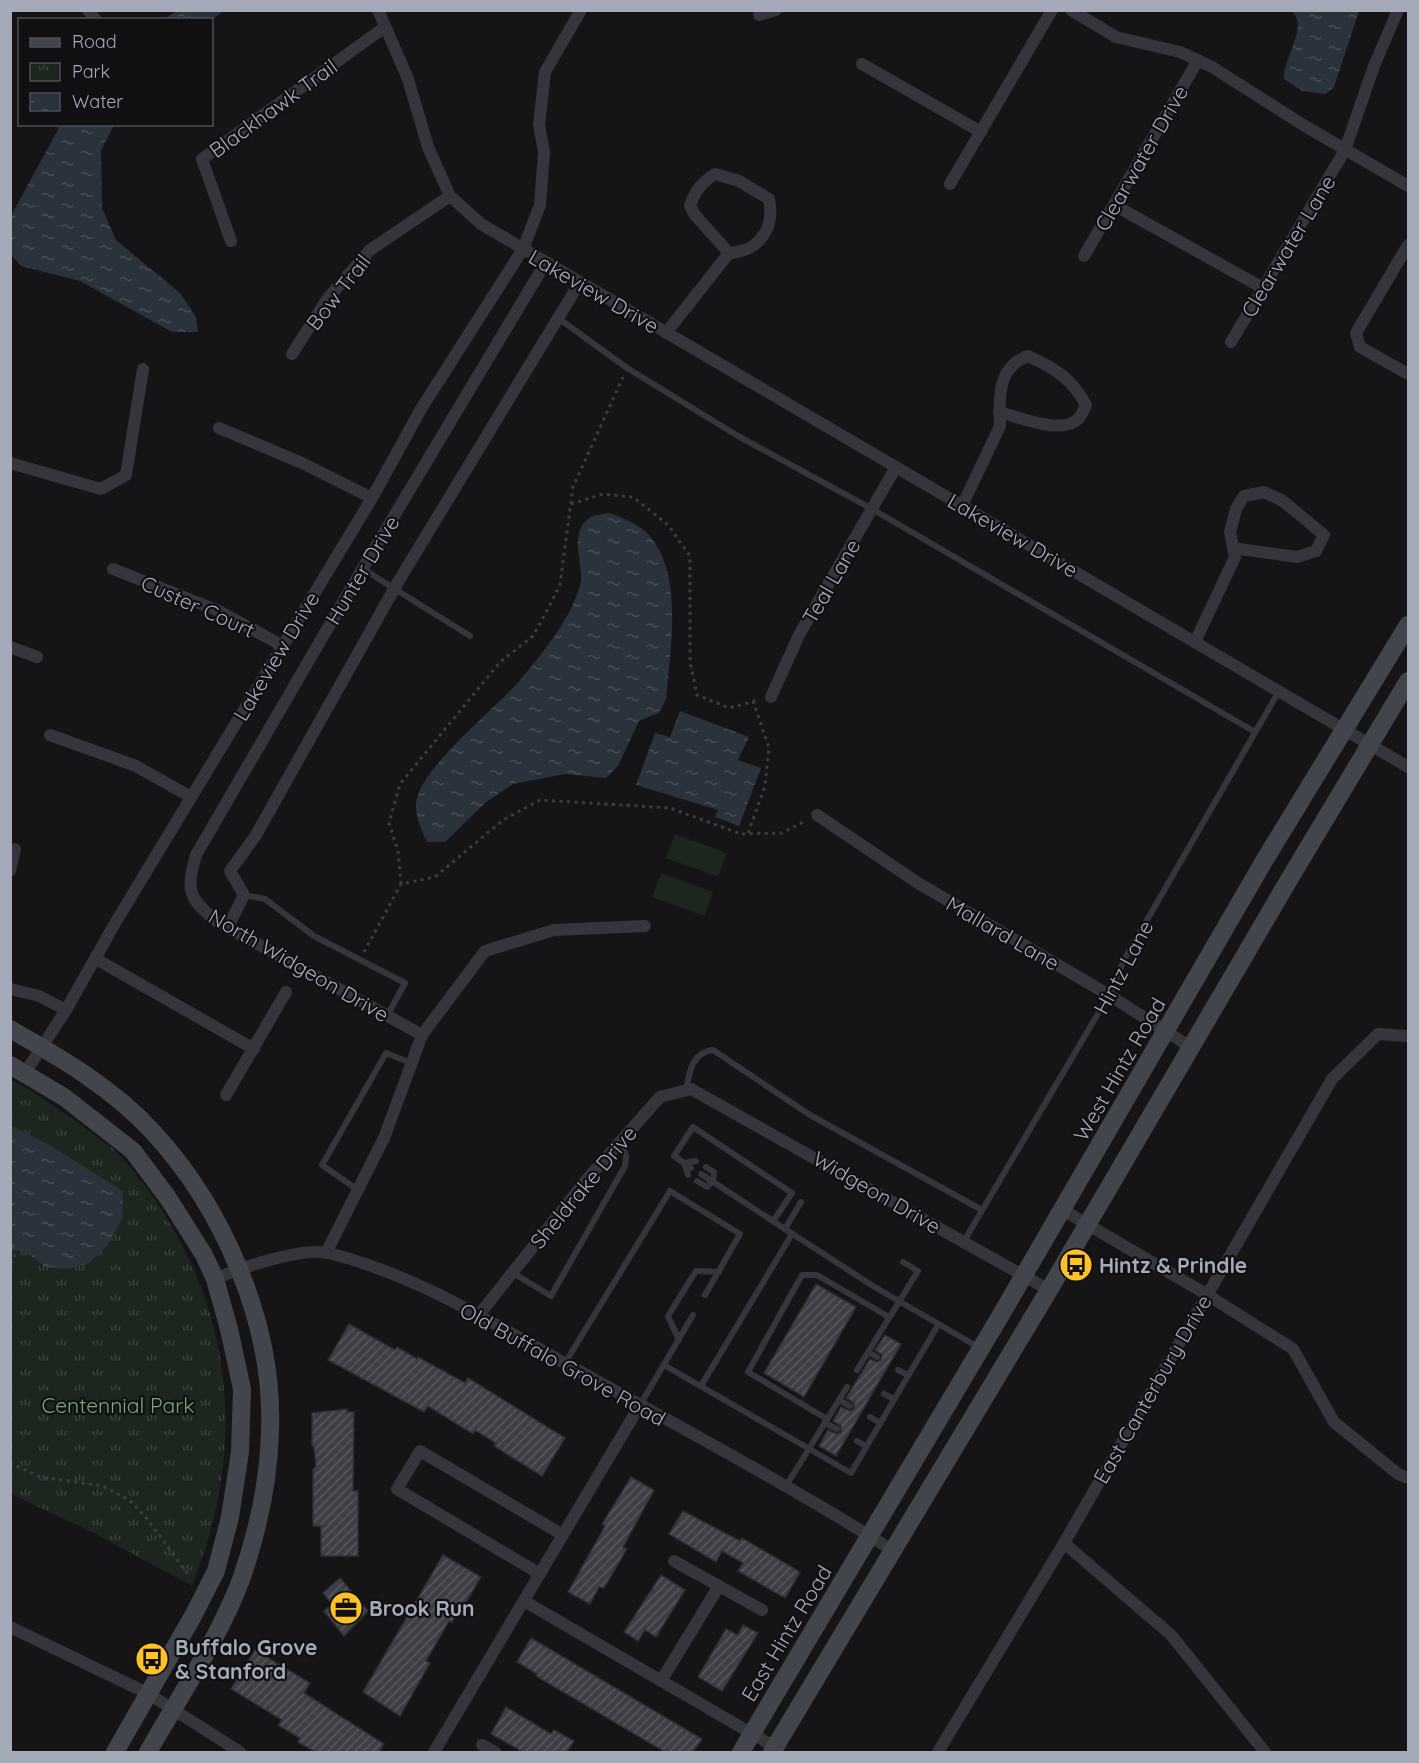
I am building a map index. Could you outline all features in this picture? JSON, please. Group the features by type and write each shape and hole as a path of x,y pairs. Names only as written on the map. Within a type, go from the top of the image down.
{"main road":[{"name":"West Hintz Road","path":"870,1536 1063,1210 1264,861 1408,625"},
{"path":"773,1750 1049,1290 1408,681"},
{"path":"10,1029 103,1087 153,1131 190,1177 218,1227 237,1269 251,1306 266,1364 270,1429 264,1494 242,1577 222,1626 148,1752"},
{"path":"18,1069 64,1097 133,1151 168,1198 204,1255 215,1279 242,1389 240,1452 230,1517 216,1571 115,1752"},
{"name":"East Hintz Road","path":"741,1752 870,1536"}],"street":[{"path":"378,10 408,79 428,147 450,196 481,224 523,249 540,205 544,152 539,124 545,72 581,10"},
{"path":"759,15 776,10"},
{"path":"950,184 1052,10"},
{"path":"1071,10 1116,37 1180,52 1198,60 1408,186"},
{"name":"Clearwater Lane","path":"1231,342 1346,150 1374,66 1398,10"},
{"name":"Blackhawk Trail","path":"231,241 202,159 385,27"},
{"name":"Clearwater Drive","path":"1084,256 1198,60"},
{"path":"862,64 981,132"},
{"path":"666,333 729,253 745,252 763,236 772,212 769,199 738,181 715,174 699,187 690,206 695,215 729,253"},
{"name":"Bow Trail","path":"292,354 328,298 370,250 450,196"},
{"path":"1114,205 1263,288"},
{"path":"1408,245 1356,333 1360,347 1408,374"},
{"name":"Lakeview Drive","path":"18,1069 42,1047 66,1010 281,645 372,498 421,408 523,249 1408,767"},
{"name":"Hunter Drive","path":"188,883 196,855 362,569 546,262"},
{"path":"228,927 243,895 230,871 256,835 394,589 580,282"},
{"path":"962,506 1000,426 999,412 999,397 1004,377 1015,360 1028,356 1057,369 1076,387 1086,405 1079,419 1066,425 1047,426 999,412"},
{"path":"10,463 101,489 126,475 143,369"},
{"path":"219,428 302,463 372,498"},
{"name":"Teal Lane","path":"771,697 799,635 896,467"},
{"path":"1195,642 1235,556 1233,548 1230,531 1236,509 1244,496 1264,492 1283,501 1324,535 1316,551 1297,557 1233,548"},
{"name":"Custer Court","path":"113,569 219,611 281,645"},
{"path":"10,647 37,657"},
{"path":"50,735 136,766 191,797"},
{"name":"Mallard Lane","path":"817,815 918,883 1109,995 1192,1048"},
{"path":"10,871 15,849"},
{"name":"North Widgeon Drive","path":"188,883 198,906 228,927 422,1035"},
{"path":"326,1253 384,1138 422,1035 485,951 555,930 645,926"},
{"path":"96,959 254,1049"},
{"path":"10,989 39,996 66,1010"},
{"path":"226,1095 286,992"},
{"name":"East Canterbury Drive","path":"941,1748 1064,1543 1332,1079 1378,1034 1408,1036"},
{"name":"Sheldrake Drive","path":"478,1316 620,1142 660,1097 691,1089 705,1094"},
{"name":"Widgeon Drive","path":"705,1094 1049,1290"},
{"path":"1063,1210 1206,1294 1293,1349 1334,1422 1398,1474 1408,1478"},
{"name":"Old Buffalo Grove Road","path":"215,1279 237,1269 287,1257 326,1253 410,1281 640,1405 892,1550"},
{"path":"434,1752 640,1405"},
{"path":"540,1574 397,1489 420,1451 563,1535"},
{"path":"1064,1543 1171,1635 1265,1752"},
{"path":"674,1561 762,1610"},
{"path":"661,1682 719,1586"},
{"path":"524,1601 752,1734 773,1750"},
{"path":"10,1627 149,1694 240,1752"},
{"path":"482,1745 495,1752"},
{"path":"941,1748 954,1752"}],"lane":[{"path":"558,318 627,368 738,436 872,509 1255,732"},
{"path":"362,569 470,636"},
{"name":"Hintz Lane","path":"964,1241 1109,995 1124,960 1279,691"},
{"path":"243,895 265,899 314,936 405,983 387,1016"},
{"path":"686,1091 689,1073 696,1058 705,1051 713,1050 810,1115 982,1210"},
{"path":"358,1190 322,1165 386,1053 412,1063"},
{"path":"691,1168 674,1156 693,1127 792,1193 803,1203 786,1229"},
{"path":"512,1273 551,1296 626,1166 626,1156 620,1142"},
{"path":"684,1163 696,1161"},
{"path":"684,1163 688,1175"},
{"path":"698,1181 707,1187 713,1181 714,1172 706,1167"},
{"path":"702,1174 899,1302 981,1349"},
{"path":"565,1364 670,1191 740,1234 705,1295"},
{"path":"774,1220 792,1193"},
{"path":"701,1386 792,1234"},
{"path":"857,1370 918,1271 903,1262"},
{"path":"679,1340 668,1316 696,1271 719,1272"},
{"path":"837,1429 748,1372 802,1275 818,1275 889,1317"},
{"path":"640,1405 693,1315"},
{"path":"664,1365 851,1473 938,1325"},
{"path":"868,1352 878,1357"},
{"path":"898,1370 908,1375"},
{"path":"785,1488 847,1387"},
{"path":"884,1394 894,1399"},
{"path":"839,1400 849,1406"},
{"path":"870,1417 880,1423"},
{"path":"857,1441 866,1446"}],"path":[{"path":"360,959 401,884 398,850 389,823 400,784 500,662 533,636 560,585 573,487 627,368"},
{"path":"571,504 603,494 633,497 668,525 690,556 690,662 697,695 729,708 771,697"},
{"path":"748,833 765,786 769,748 753,701"},
{"path":"401,884 435,878 503,820 540,800 670,808 741,834 782,833 817,815"},
{"path":"10,1240 15,1258 10,1264"},
{"path":"10,1463 41,1477 103,1486 129,1500 190,1577"}],"green space":[{"path":"675,834 727,853 718,877 666,858"},
{"path":"661,873 713,892 704,916 652,897"},
{"name":"Centennial Park","path":"11,1079 64,1113 119,1154 157,1202 186,1252 207,1305 220,1359 225,1415 222,1471 211,1529 192,1586 94,1533 11,1494"}],"water":[{"path":"177,10 223,10 213,19 166,18"},
{"path":"1292,11 1359,11 1334,87 1325,94 1302,91 1284,79 1298,26"},
{"path":"60,126 113,126 101,150 102,208 116,240 180,293 196,317 198,332 172,332 80,281 21,266 11,254 11,216"},
{"path":"610,513 635,524 652,539 663,558 669,580 672,630 666,699 660,712 639,721 618,766 606,778 565,774 513,784 486,802 445,842 427,842 416,808 421,788 445,755 522,678 558,631 570,611 581,583 578,540 582,525 588,519"},
{"path":"680,711 749,737 738,760 761,768 739,826 715,817 718,810 636,785 655,733 670,737"},
{"path":"11,1126 46,1143 123,1191 122,1219 107,1246 89,1263 69,1269 46,1267 27,1253 11,1249"}],"building":[{"path":"816,1284 856,1307 804,1397 764,1373"},
{"path":"349,1324 395,1350 397,1347 465,1383 468,1378 565,1438 542,1476 494,1446 496,1443 475,1430 473,1434 428,1406 424,1412 328,1360"},
{"path":"885,1335 901,1344 836,1456 819,1446 828,1430 837,1434 841,1432 841,1426 833,1421 841,1407 850,1411 854,1409 854,1403 846,1398 870,1359 877,1362 881,1360 882,1355 875,1350"},
{"path":"347,1409 347,1412 354,1412 353,1491 358,1491 358,1556 321,1556 321,1526 313,1526 313,1469 316,1467 312,1446 312,1413"},
{"path":"631,1477 654,1490 623,1547 627,1549 604,1588 599,1587 590,1604 568,1592 605,1526 602,1524"},
{"path":"683,1511 740,1541 742,1538 800,1572 785,1598 738,1571 743,1563 722,1551 716,1562 669,1534"},
{"path":"443,1555 481,1577 463,1607 462,1605 452,1622 449,1621 426,1661 430,1663 400,1716 363,1692"},
{"path":"661,1575 685,1590 656,1637 645,1630 638,1641 624,1632"},
{"name":"Brook Run","path":"340,1578 368,1611 344,1636 324,1611 332,1604 323,1593"},
{"path":"743,1625 758,1633 722,1691 698,1677 726,1629 738,1635"},
{"path":"531,1638 702,1739 693,1752 665,1752 536,1676 537,1674 517,1662"},
{"path":"255,1650 310,1683 304,1693 384,1744 379,1752 315,1752 298,1742 300,1738 278,1725 282,1720 231,1689"},
{"path":"506,1707 551,1734 554,1730 574,1741 567,1752 523,1752 491,1734"}],"place":[{"name":"Hintz & Prindle","path":"1076,1265"},
{"name":"Brook Run","path":"346,1608"},
{"name":"Buffalo Grove & Stanford","path":"152,1659"}]}
